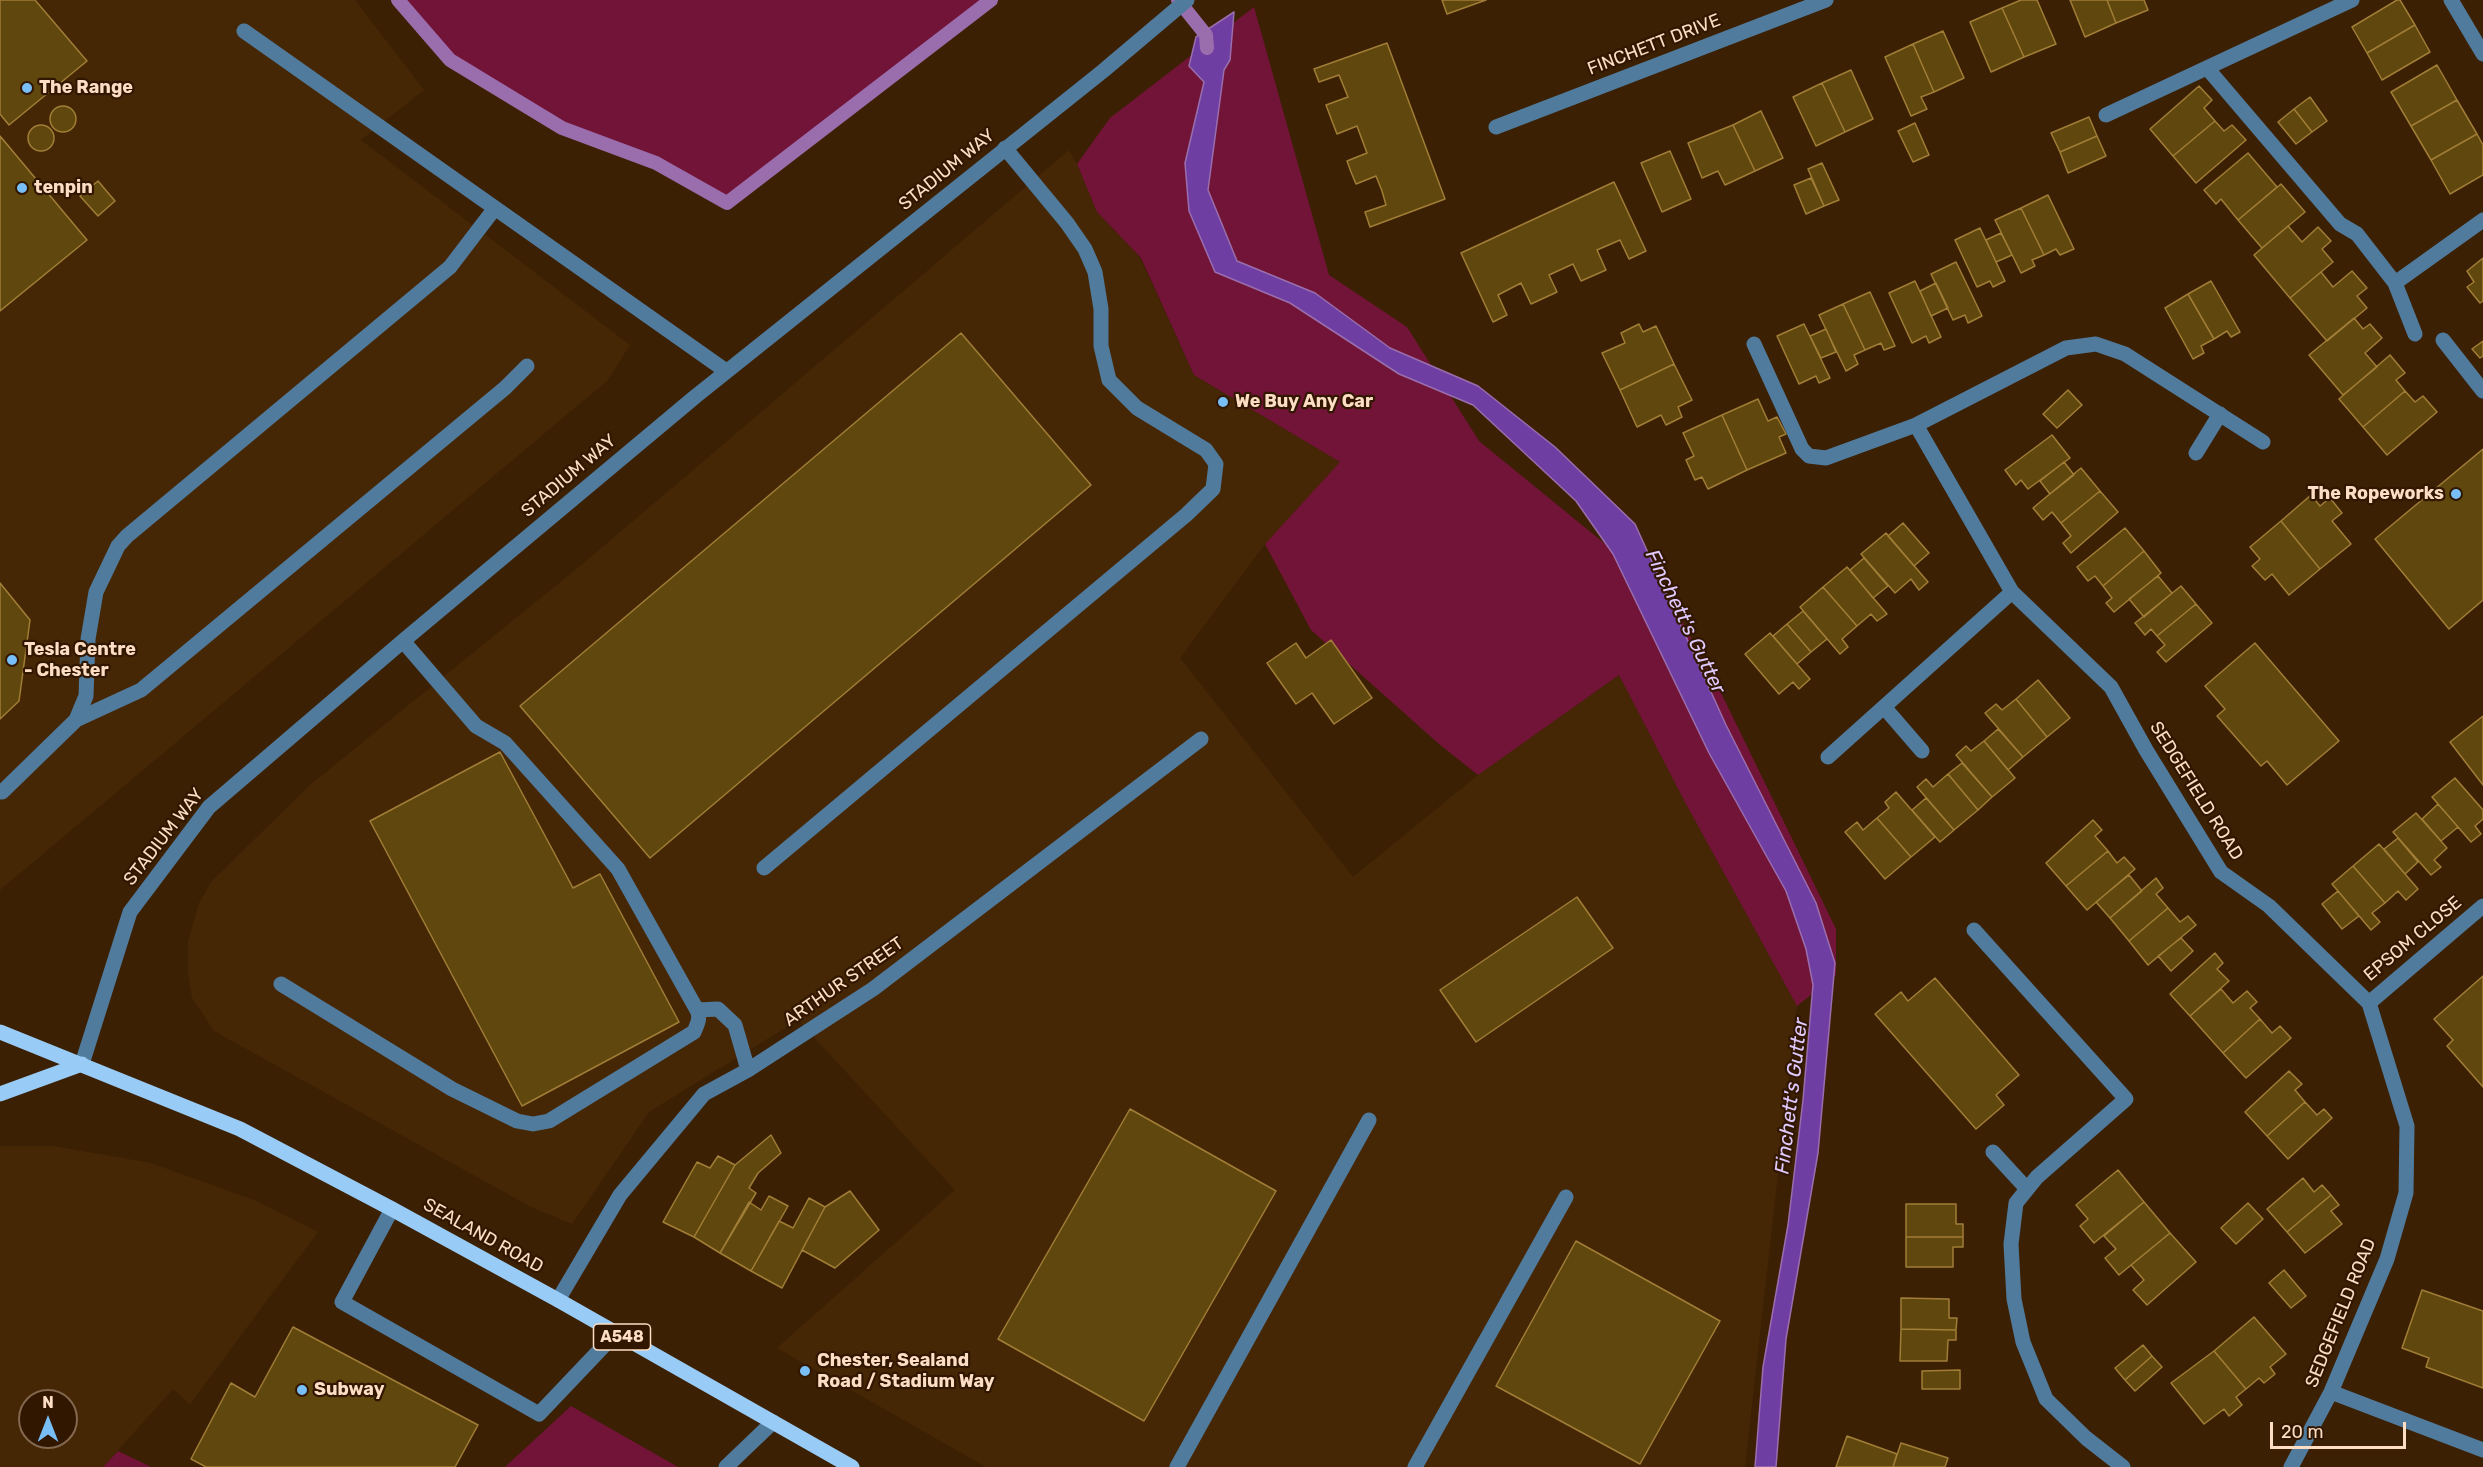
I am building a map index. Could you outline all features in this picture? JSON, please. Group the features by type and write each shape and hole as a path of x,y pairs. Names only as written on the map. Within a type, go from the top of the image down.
{"main road":[{"name":"SEALAND ROAD","path":"0,1032 240,1129 558,1300 852,1467"},
{"path":"0,1094 82,1064"}],"street":[{"name":"STADIUM WAY","path":"82,1064 130,912 209,807 403,641 726,371 1103,71 1187,0"},
{"name":"FINCHETT DRIVE","path":"1496,127 1826,0"},
{"path":"2106,115 2352,0"},
{"path":"2451,0 2483,54"},
{"path":"244,31 726,371"},
{"path":"2206,68 2340,224 2357,234 2395,284 2415,334"},
{"path":"764,868 1177,523 1213,489 1216,464 1206,450 1137,408 1109,380 1101,346 1101,309 1095,272 1085,249 1067,223 1005,148"},
{"path":"76,720 86,696 88,639 96,592 118,546 127,536 450,267 495,208"},
{"path":"2395,284 2483,220"},
{"path":"2443,340 2483,391"},
{"path":"1754,344 1802,448 1809,456 1826,458 1916,425 2067,348 2096,344 2125,354 2263,442"},
{"path":"2,792 76,720 141,690 506,388 527,366"},
{"path":"2196,453 2220,414"},
{"name":"SEDGEFIELD ROAD","path":"1916,425 2012,592 2111,687 2146,750 2221,872 2269,906 2369,1003 2406,1126 2406,1193 2387,1259 2331,1392 2291,1467"},
{"path":"1828,757 2012,592"},
{"path":"281,984 452,1089 517,1121 533,1125 549,1121 694,1032 700,1015 618,869 506,743 476,726 403,641"},
{"path":"1884,707 1922,751"},
{"name":"ARTHUR STREET","path":"558,1300 620,1195 704,1094 748,1070 873,989 1201,739"},
{"name":"EPSOM CLOSE","path":"2369,1003 2483,906"},
{"path":"1974,930 2127,1099 2037,1177 2027,1189 2016,1203 2011,1244 2014,1299 2023,1342 2046,1398 2086,1438 2122,1467"},
{"path":"697,1010 718,1009 735,1025 748,1070"},
{"path":"1177,1467 1369,1120"},
{"path":"1993,1152 2027,1189"},
{"path":"1415,1467 1566,1197"},
{"path":"392,1209 342,1302 539,1414 616,1333"},
{"path":"2331,1392 2483,1450"},
{"path":"726,1467 773,1422"}],"shaded area":[{"path":"0,0 355,0 424,90 361,140 630,345 607,381 0,890"},
{"path":"398,0 991,0 727,203 656,163 562,128 450,60"},
{"path":"1254,7 1329,275 1407,327 1479,441 1669,596 1725,701 1836,929 1836,975 1797,1006 1686,804 1619,675 1478,775 1439,744 1311,630 1265,544 1340,462 1194,375 1141,258 1097,212 1077,164 1110,118"},
{"path":"1234,12 1230,60 1224,70 1208,190 1237,261 1315,293 1390,348 1478,386 1555,447 1635,524 1726,725 1816,903 1835,963 1818,1153 1786,1339 1776,1467 1755,1467 1763,1367 1788,1225 1803,1100 1813,985 1806,949 1786,891 1709,753 1613,554 1576,501 1473,405 1399,374 1290,303 1215,272 1189,211 1185,163 1204,82 1189,66 1196,37"},
{"path":"1069,150 1097,212 1140,258 1194,375 1340,462 1265,544 1180,658 1353,877 1478,775 1619,675 1686,804 1797,1006 1745,1467 986,1467 777,1348 955,1190 798,1020 649,1112 572,1224 531,1207 214,1031 192,998 188,972 188,942 199,903 212,881 310,785 585,562"},
{"path":"0,1146 53,1146 151,1163 254,1200 318,1232 190,1404 173,1389 103,1467 0,1467"},
{"path":"571,1406 678,1467 505,1467"},
{"path":"118,1451 151,1467 103,1467"}],"building":[{"name":"The Range","path":"0,0 35,0 87,61 9,125 0,114"},
{"path":"1442,0 1486,0 1447,14"},
{"path":"2021,0 2037,0 2056,44 2024,57 2002,8"},
{"path":"2070,0 2107,0 2116,23 2085,37"},
{"path":"2107,0 2144,0 2148,10 2116,23"},
{"path":"2400,0 2415,25 2367,53 2352,27"},
{"path":"2002,8 2024,57 1991,72 1970,22"},
{"path":"2415,25 2430,52 2382,80 2367,53"},
{"path":"1943,31 1964,78 1934,92 1913,44"},
{"path":"1387,43 1445,199 1370,227 1365,212 1386,205 1382,191 1376,176 1356,184 1347,161 1367,153 1357,126 1337,134 1326,105 1348,97 1339,75 1319,82 1314,69"},
{"path":"1913,44 1934,92 1921,97 1927,109 1911,116 1885,57"},
{"path":"2437,65 2457,100 2411,126 2391,92"},
{"path":"1851,70 1873,119 1845,132 1822,83"},
{"path":"1822,83 1845,132 1816,146 1793,97"},
{"path":"2199,86 2212,100 2204,108 2215,121 2173,156 2150,129"},
{"path":"2310,97 2327,121 2312,132 2294,109"},
{"path":"2457,100 2477,134 2431,160 2411,126"},
{"path":"63,106 72,110 76,119 72,128 63,132 54,128 50,119 54,110"},
{"path":"2294,109 2312,132 2296,144 2278,122"},
{"path":"1761,111 1783,158 1755,171 1733,125"},
{"path":"2089,117 2097,136 2060,152 2051,133"},
{"path":"2215,121 2224,131 2232,125 2246,140 2196,183 2173,156"},
{"path":"1915,123 1929,155 1913,162 1898,131"},
{"path":"41,125 50,129 54,138 50,147 41,151 32,147 28,138 32,129"},
{"path":"1733,125 1755,171 1725,185 1718,171 1702,178 1688,143"},
{"path":"2477,134 2483,145 2483,175 2450,194 2431,160"},
{"name":"tenpin","path":"0,136 87,240 0,311"},
{"path":"2097,136 2106,156 2068,173 2060,152"},
{"path":"1670,151 1691,199 1662,212 1641,163"},
{"path":"2248,153 2277,187 2238,220 2221,199 2216,204 2204,190"},
{"path":"1822,163 1839,200 1824,206 1808,169"},
{"path":"1811,178 1824,206 1806,214 1794,185"},
{"path":"98,181 115,201 98,216 80,196"},
{"path":"1614,182 1646,251 1629,259 1620,240 1597,250 1606,270 1581,281 1573,264 1549,275 1557,292 1531,304 1521,283 1498,295 1507,315 1493,322 1461,253"},
{"path":"2281,184 2305,212 2262,248 2238,220"},
{"path":"2048,195 2074,249 2060,255 2056,249 2044,255 2021,208"},
{"path":"2021,208 2044,255 2032,260 2035,266 2021,273 1995,220"},
{"path":"2288,226 2302,242 2318,227 2331,241 2322,249 2333,262 2290,298 2254,255"},
{"path":"1980,228 2005,281 1993,287 1990,281 1977,287 1955,240"},
{"path":"2001,233 2012,255 1996,262 1986,240"},
{"path":"2483,258 2483,301 2480,303 2467,287 2474,282 2467,271"},
{"path":"1956,262 1982,316 1968,323 1965,315 1953,320 1931,274"},
{"path":"2352,271 2367,288 2357,296 2367,308 2327,341 2290,298 2321,272 2333,287"},
{"path":"1915,281 1941,337 1929,343 1926,336 1912,343 1889,293"},
{"path":"2211,281 2240,332 2231,337 2227,331 2214,339 2188,294"},
{"path":"1936,283 1948,308 1931,316 1920,291"},
{"path":"1870,292 1895,346 1884,350 1881,343 1865,350 1843,304"},
{"path":"2188,294 2214,339 2201,346 2204,353 2193,359 2165,308"},
{"path":"1843,304 1865,350 1854,355 1858,364 1846,371 1819,315"},
{"path":"2354,318 2363,329 2370,324 2382,338 2365,353 2377,367 2343,395 2309,355"},
{"path":"1639,324 1643,332 1656,326 1674,364 1620,390 1602,353 1625,343 1621,333"},
{"path":"1804,324 1830,378 1819,383 1816,376 1799,384 1777,336"},
{"path":"1826,329 1836,352 1821,358 1810,336"},
{"path":"961,333 1091,485 650,858 520,706"},
{"path":"2483,341 2483,356 2480,358 2472,349"},
{"path":"2390,355 2405,373 2396,380 2405,391 2363,427 2339,399"},
{"path":"1674,364 1692,400 1678,407 1682,417 1666,425 1661,415 1637,427 1620,390"},
{"path":"2068,390 2082,405 2057,428 2043,414"},
{"path":"2405,391 2415,402 2423,396 2437,412 2387,455 2363,427"},
{"path":"1758,399 1768,421 1777,417 1786,434 1779,437 1786,453 1747,470 1722,415"},
{"path":"1722,415 1747,470 1708,489 1702,477 1695,480 1686,460 1694,456 1683,433"},
{"path":"2052,435 2070,458 2028,489 2021,480 2016,485 2005,470"},
{"name":"The Ropeworks","path":"2483,449 2483,600 2449,629 2375,539"},
{"path":"2064,462 2074,475 2050,494 2040,481"},
{"path":"2081,468 2100,491 2061,523 2052,512 2043,520 2033,508"},
{"path":"2100,491 2118,512 2071,553 2063,543 2071,536 2061,523"},
{"path":"2311,495 2320,506 2330,498 2342,513 2332,521 2351,544 2320,569 2281,521"},
{"path":"2281,521 2320,569 2289,595 2272,574 2265,580 2252,566 2260,559 2250,547"},
{"path":"1903,523 1929,553 1914,566 1888,536"},
{"path":"2125,528 2144,551 2103,586 2095,576 2088,581 2077,567"},
{"path":"1886,533 1928,582 1919,590 1911,579 1895,593 1861,554"},
{"path":"2144,551 2161,573 2114,612 2106,603 2112,598 2103,586"},
{"path":"1864,558 1888,586 1873,598 1850,570"},
{"path":"1847,567 1887,614 1877,621 1871,614 1857,626 1823,587"},
{"path":"2158,576 2172,593 2144,617 2129,599"},
{"name":"Tesla Centre - Chester","path":"0,583 30,620 19,701 0,719"},
{"path":"2181,586 2196,604 2157,636 2151,629 2145,635 2135,623"},
{"path":"1823,587 1857,626 1842,639 1848,647 1840,654 1800,607"},
{"path":"2196,604 2212,623 2166,662 2157,652 2165,645 2157,636"},
{"path":"1803,611 1827,639 1811,652 1787,624"},
{"path":"1787,624 1811,652 1797,664 1773,636"},
{"path":"1770,633 1810,679 1799,689 1793,682 1779,694 1745,654"},
{"path":"1331,640 1372,698 1334,724 1312,693 1296,704 1267,663 1296,643 1306,658"},
{"path":"2255,643 2339,741 2287,785 2267,761 2261,766 2217,716 2225,709 2205,686"},
{"path":"2038,680 2070,718 2047,737 2016,699"},
{"path":"2016,699 2047,737 2023,757 1985,713 1996,704 2002,710"},
{"path":"2483,716 2483,785 2450,742"},
{"path":"1998,729 2023,757 2008,770 1984,741"},
{"path":"1984,741 2015,778 1992,797 1956,755 1966,746 1971,751"},
{"path":"500,752 573,888 600,874 679,1022 522,1106 370,821"},
{"path":"1962,763 1992,797 1978,810 1948,774"},
{"path":"1948,774 1978,810 1954,830 1917,787 1926,779 1933,787"},
{"path":"2455,778 2483,810 2483,819 2475,826 2481,834 2471,842 2432,797"},
{"path":"1896,792 1935,837 1911,857 1877,818 1889,808 1885,802"},
{"path":"1926,798 1954,830 1940,842 1912,810"},
{"path":"2438,804 2458,827 2441,841 2422,819"},
{"path":"2416,813 2447,848 2434,860 2441,867 2431,875 2393,832"},
{"path":"1877,818 1911,857 1885,879 1845,832 1857,822 1863,830"},
{"path":"2093,820 2102,830 2095,836 2108,851 2066,886 2046,863"},
{"path":"2398,838 2418,862 2405,874 2384,849"},
{"path":"2379,844 2418,889 2406,900 2398,891 2385,903 2353,866"},
{"path":"2108,851 2117,863 2124,857 2135,869 2087,910 2066,886"},
{"path":"2353,866 2385,903 2372,913 2380,922 2371,930 2332,884"},
{"path":"2129,875 2142,891 2110,918 2096,902"},
{"path":"2156,878 2163,888 2156,894 2168,908 2129,941 2110,918"},
{"path":"2338,891 2359,916 2342,929 2322,904"},
{"path":"1577,897 1613,948 1476,1042 1440,990"},
{"path":"2168,908 2180,922 2188,916 2196,925 2148,965 2129,941"},
{"path":"2181,938 2193,951 2171,971 2158,956"},
{"path":"2215,953 2223,963 2217,969 2229,981 2190,1016 2170,994"},
{"path":"2483,976 2483,1087 2447,1046 2453,1040 2434,1019"},
{"path":"1935,978 2019,1075 1996,1095 2004,1105 1976,1129 1875,1014 1901,992 1908,1001"},
{"path":"2221,989 2233,1003 2247,991 2257,1002 2250,1008 2260,1019 2223,1053 2190,1016"},
{"path":"2260,1019 2272,1033 2280,1026 2291,1038 2246,1078 2223,1053"},
{"path":"2289,1071 2302,1084 2295,1090 2305,1102 2267,1136 2245,1112"},
{"path":"2305,1102 2317,1115 2324,1109 2332,1118 2288,1159 2267,1136"},
{"path":"1130,1109 1276,1191 1144,1421 998,1339"},
{"path":"771,1135 781,1153 758,1173 749,1188 756,1193 720,1253 694,1237 735,1165"},
{"path":"718,1156 735,1165 694,1237 663,1222 697,1162 710,1168"},
{"path":"2118,1170 2144,1202 2094,1243 2080,1226 2088,1219 2076,1205"},
{"path":"2303,1178 2314,1192 2322,1185 2331,1195 2287,1232 2267,1209"},
{"path":"850,1191 879,1230 835,1268 802,1250 825,1207"},
{"path":"2331,1195 2339,1205 2331,1211 2342,1224 2305,1253 2287,1232"},
{"path":"769,1196 788,1206 751,1271 720,1253 749,1202 761,1210"},
{"path":"809,1198 825,1207 782,1288 751,1271 779,1221 793,1228"},
{"path":"2144,1202 2170,1233 2119,1275 2105,1258 2116,1249 2104,1236"},
{"path":"2248,1203 2263,1219 2236,1244 2221,1228"},
{"path":"1906,1204 1956,1204 1956,1224 1963,1224 1963,1237 1906,1237"},
{"path":"2170,1233 2196,1262 2147,1305 2133,1290 2144,1280 2131,1265"},
{"path":"1906,1237 1963,1237 1963,1247 1953,1247 1953,1267 1906,1267"},
{"path":"1576,1241 1720,1321 1640,1464 1496,1386"},
{"path":"2284,1270 2306,1296 2291,1308 2269,1283"},
{"path":"2422,1290 2483,1311 2483,1388 2426,1367 2429,1358 2402,1348"},
{"path":"1901,1298 1949,1299 1949,1318 1957,1318 1956,1330 1901,1329"},
{"path":"2254,1317 2286,1354 2270,1367 2275,1374 2264,1383 2259,1378 2246,1389 2214,1351"},
{"path":"293,1327 478,1425 455,1467 206,1467 191,1459 231,1383 255,1397"},
{"path":"1901,1329 1956,1330 1956,1340 1948,1340 1947,1361 1900,1361"},
{"path":"2143,1345 2152,1356 2125,1380 2115,1368"},
{"path":"2214,1351 2246,1389 2236,1397 2242,1405 2229,1416 2224,1409 2204,1424 2171,1383"},
{"path":"2152,1356 2162,1367 2135,1391 2125,1380"},
{"path":"1960,1370 1960,1389 1922,1389 1922,1371"},
{"path":"1847,1436 1897,1454 1893,1467 1836,1467"},
{"path":"1901,1443 1948,1458 1945,1467 1893,1467"}],"waterway":[{"path":"398,0 450,60 562,128 656,163 727,203 991,0"},
{"name":"Finchett's Gutter","path":"1178,0 1206,35 1207,48"}],"place":[{"name":"The Range","path":"27,88"},
{"name":"tenpin","path":"22,188"},
{"name":"We Buy Any Car","path":"1223,402"},
{"name":"The Ropeworks","path":"2456,494"},
{"name":"Tesla Centre - Chester","path":"12,660"},
{"name":"Chester, Sealand Road / Stadium Way","path":"805,1371"},
{"name":"Subway","path":"302,1390"}]}
